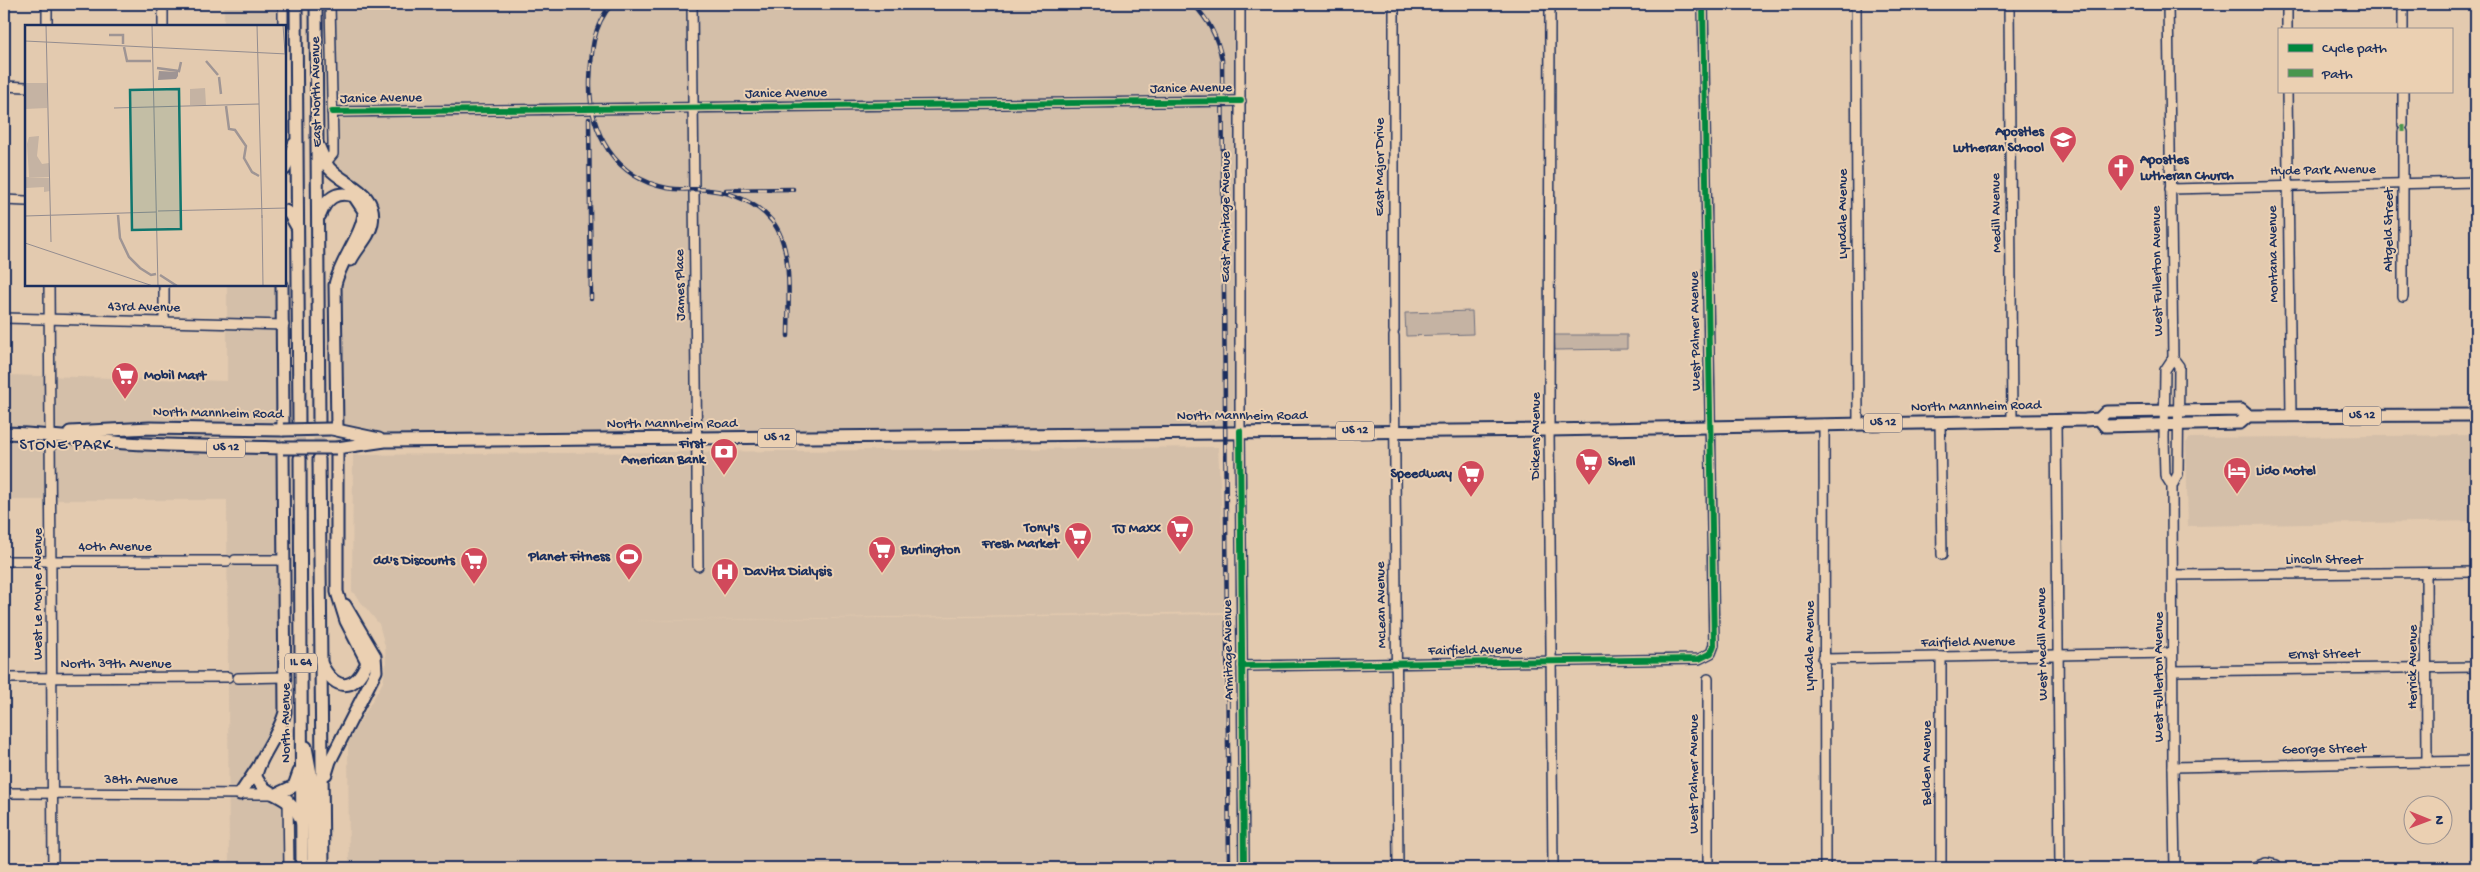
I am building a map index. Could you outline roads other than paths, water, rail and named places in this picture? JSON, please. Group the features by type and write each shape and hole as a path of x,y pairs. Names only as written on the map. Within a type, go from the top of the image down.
{"main road":[{"name":"East North Avenue","path":"296,4 299,422"},
{"name":"East North Avenue","path":"316,4 318,179"},
{"path":"286,163 297,130"},
{"path":"317,138 326,162 337,174 351,182 366,196 372,213 372,223 368,234 344,272 335,301"},
{"path":"318,179 319,422"},
{"path":"318,219 324,205 330,198 343,193 354,196 364,212 361,227 338,270 335,285 337,429"},
{"path":"286,211 292,217 298,230"},
{"path":"282,286 284,325 283,430"},
{"name":"North Mannheim Road","path":"2099,420 2106,412 2165,411 2241,410 2248,416 2476,415"},
{"name":"North Mannheim Road","path":"50,434 101,441 170,446 337,448 385,441 697,439 1240,431 1549,430 2056,420 2099,420 2106,426 2165,426 2240,423 2248,416"},
{"name":"North Mannheim Road","path":"4,433 50,434 106,429 150,428 337,429 385,441"},
{"path":"240,794 282,723 286,677 283,448"},
{"path":"322,663 328,676 336,684 348,685 361,677 367,662 346,622 338,592 337,448"},
{"name":"North Avenue","path":"300,458 302,868"},
{"name":"IL 64","path":"319,459 323,868"},
{"path":"322,785 330,761 376,672 375,656 338,592"},
{"path":"301,723 312,779 313,868"},
{"path":"260,763 256,772 260,784 264,789 285,795 298,813 302,823"},
{"path":"285,795 294,786 301,766"}],"street":[{"path":"47,4 47,25"},
{"path":"163,4 164,25"},
{"path":"282,4 283,25"},
{"name":"East North Avenue","path":"318,179 326,162 333,154 330,4"},
{"name":"James Place","path":"692,4 698,566"},
{"name":"East Armitage Avenue","path":"1240,4 1240,431"},
{"name":"East Major Drive","path":"1394,4 1394,431"},
{"name":"Dickens Avenue","path":"1550,4 1549,430 1553,868"},
{"name":"West Palmer Avenue","path":"1703,4 1714,645 1708,656"},
{"name":"Lyndale Avenue","path":"1856,4 1858,424"},
{"name":"Medill Avenue","path":"2009,4 2012,421"},
{"name":"West Fullerton Avenue","path":"2168,4 2173,358 2165,370 2165,475 2172,486"},
{"path":"2287,4 2287,28"},
{"path":"2403,4 2403,28"},
{"path":"4,86 25,87"},
{"name":"Montana Avenue","path":"2287,92 2286,185 2291,416"},
{"name":"Altgeld Street","path":"2403,92 2403,297"},
{"name":"Janice Avenue","path":"332,112 1241,101"},
{"path":"286,163 298,180"},
{"name":"Hyde Park Avenue","path":"2170,189 2476,182"},
{"path":"4,200 25,201"},
{"name":"West Le Moyne Avenue","path":"49,286 53,868"},
{"path":"164,286 164,322"},
{"name":"43rd Avenue","path":"4,318 284,325"},
{"name":"West Fullerton Avenue","path":"2173,358 2179,366 2178,474 2172,486 2172,767 2175,868"},
{"name":"West Medill Avenue","path":"2056,420 2060,868"},
{"path":"1940,422 1942,555"},
{"name":"Lyndale Avenue","path":"1824,424 1825,868"},
{"name":"Armitage Avenue","path":"1240,431 1244,868"},
{"name":"McLean Avenue","path":"1394,431 1398,868"},
{"name":"40th Avenue","path":"4,561 283,560"},
{"name":"Lincoln Street","path":"2173,575 2476,572"},
{"name":"Herrick Avenue","path":"2426,573 2427,762"},
{"name":"Fairfield Avenue","path":"1824,659 2172,653"},
{"name":"Fairfield Avenue","path":"1242,666 1699,659 1708,656"},
{"name":"Belden Avenue","path":"1941,657 1941,868"},
{"name":"Ernst Street","path":"2172,671 2476,667"},
{"name":"North 39th Avenue","path":"4,678 228,677"},
{"path":"238,678 286,677"},
{"name":"West Palmer Avenue","path":"1708,679 1708,868"},
{"name":"George Street","path":"2172,767 2476,761"},
{"name":"38th Avenue","path":"4,794 285,795"},
{"path":"285,795 289,868"},
{"path":"2252,868 2266,863 2276,865 2277,868"}],"tunnel":[{"path":"299,422 300,458"},
{"path":"319,422 319,457"}],"railway":[{"path":"612,4 600,22 594,41 591,61 591,101 594,119 600,135 620,164 649,183 672,189 704,189 726,193 752,204 772,221 779,232 787,260 789,292 788,336"},
{"path":"1193,4 1204,16 1212,30 1222,60 1229,868"},
{"path":"589,119 591,299"},
{"path":"726,190 793,189"}],"place":[{"name":"Apostles Lutheran School","path":"2063,164"},
{"name":"Apostles Lutheran Church","path":"2121,192"},
{"name":"Mobil Mart","path":"125,400"},
{"name":"First American Bank","path":"724,476"},
{"name":"Shell","path":"1589,486"},
{"name":"Lido Motel","path":"2237,495"},
{"name":"Speedway","path":"1471,498"},
{"name":"TJ Maxx","path":"1180,553"},
{"name":"Tony's Fresh Market","path":"1078,560"},
{"name":"Burlington","path":"882,574"},
{"name":"Planet Fitness","path":"629,581"},
{"name":"dd's Discounts","path":"474,585"},
{"name":"DaVita Dialysis","path":"725,596"}],"district":[{"name":"STONE PARK","path":"66,446"}]}
